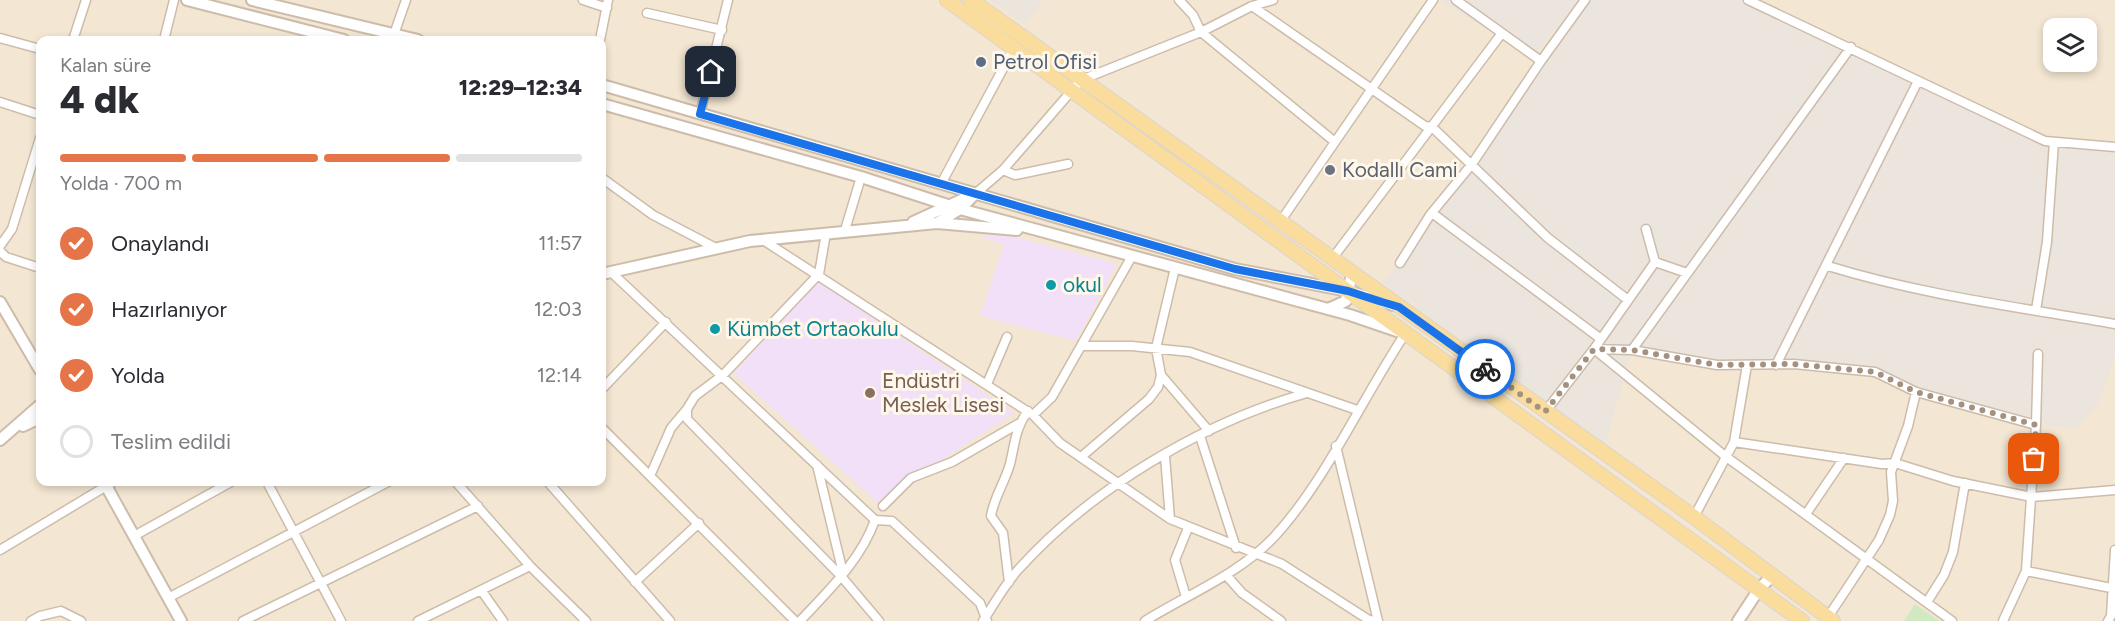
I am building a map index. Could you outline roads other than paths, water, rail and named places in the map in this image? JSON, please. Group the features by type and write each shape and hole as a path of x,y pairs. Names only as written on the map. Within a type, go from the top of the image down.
{"main road":[{"path":"947,0 1014,48 1076,85 1280,222 1694,517 1830,619"},
{"path":"971,0 1076,85 1405,334 1803,621"}],"street":[{"path":"74,36 86,0"},
{"path":"165,36 174,0"},
{"path":"187,0 328,36"},
{"path":"252,0 385,36"},
{"path":"393,36 406,0"},
{"path":"582,0 608,4 601,36"},
{"path":"700,114 728,0"},
{"path":"1179,0 1193,15 1201,32 1335,142"},
{"path":"937,223 960,209 1003,170 1076,85 1201,32 1252,6 1273,0"},
{"path":"1280,222 1433,0"},
{"path":"1456,0 1542,61"},
{"path":"1400,263 1432,213 1472,164 1586,0"},
{"path":"1748,0 2045,141 2115,147"},
{"path":"1252,6 1425,126 1432,127 1548,238 1628,300"},
{"path":"647,13 722,30"},
{"path":"1332,259 1502,33"},
{"path":"0,38 36,48"},
{"path":"1632,350 1851,47"},
{"path":"941,184 1014,48"},
{"path":"1776,364 1828,266 1918,81"},
{"path":"606,86 1235,269 1348,291 1399,307"},
{"path":"0,102 36,114"},
{"path":"606,105 861,177 945,205 1328,309 1405,334 1336,446 1274,537 1226,575 1145,621"},
{"path":"2036,310 2047,242 2054,142"},
{"path":"0,246 12,229 36,151"},
{"path":"1003,170 1014,175 1068,164"},
{"path":"845,230 861,177"},
{"path":"606,181 652,215 716,248"},
{"path":"909,224 945,205 975,194"},
{"path":"1432,213 1600,339"},
{"path":"606,273 762,239 909,224 937,223 1052,234"},
{"path":"0,234 12,229"},
{"path":"1646,229 1655,262"},
{"path":"650,476 671,428 695,396 723,375 819,274 826,233"},
{"path":"762,239 1030,413 1060,443 1170,519 1236,548 1281,564 1369,620 1377,621 1336,446"},
{"path":"0,251 6,256 36,267"},
{"path":"882,506 911,478 952,462 1018,424 1052,397 1132,256"},
{"path":"1655,262 1687,273"},
{"path":"1545,412 1594,349 1655,262"},
{"path":"1828,266 1887,284 2115,324"},
{"path":"1081,457 1149,399 1158,387 1161,375 1156,348 1174,268"},
{"path":"606,273 666,322 876,520 892,521 980,603 985,620"},
{"path":"1328,309 1346,301 1352,274"},
{"path":"0,302 36,363"},
{"path":"606,385 666,322"},
{"path":"987,384 1007,337"},
{"path":"1081,346 1132,345 1190,352 1357,410"},
{"path":"1594,349 1632,350 1717,365 1776,364 1875,372 1916,392 2036,425"},
{"path":"1594,349 1725,456 1952,621"},
{"path":"2003,621 2026,571 2036,425 2038,354"},
{"path":"1694,517 1734,442 1747,365"},
{"path":"1161,375 1209,431"},
{"path":"1830,619 1890,515 1893,501 1891,472 1896,463 1916,392"},
{"path":"985,620 1016,572 1074,517 1117,483 1209,431 1307,393"},
{"path":"15,429 36,409"},
{"path":"687,409 687,419 694,429 842,574 879,621"},
{"path":"0,439 36,420"},
{"path":"1010,582 1003,533 991,516 993,500 1010,466 1018,424"},
{"path":"606,432 795,621"},
{"path":"1200,436 1236,548"},
{"path":"1734,442 1896,463 1965,483 2032,497 2115,490"},
{"path":"1165,456 1170,519"},
{"path":"1806,514 1844,458"},
{"path":"816,464 842,574"},
{"path":"1927,602 1944,575 1953,552 1965,483"},
{"path":"1,548 101,486"},
{"path":"109,486 181,621"},
{"path":"134,536 224,486"},
{"path":"269,486 341,621"},
{"path":"168,598 380,486"},
{"path":"460,486 530,566 586,621"},
{"path":"551,486 670,621"},
{"path":"243,621 322,585 478,506"},
{"path":"800,621 842,574 869,537 876,520"},
{"path":"635,582 699,523"},
{"path":"1186,597 1175,560 1188,528"},
{"path":"2108,621 2111,616 2115,550"},
{"path":"423,620 530,566"},
{"path":"2026,571 2113,590"},
{"path":"1226,575 1242,593 1281,621"},
{"path":"1738,621 1759,589 1773,575"},
{"path":"481,590 503,621"},
{"path":"31,621 60,611 81,621"}],"place":[{"name":"Petrol Ofisi","path":"981,62"},
{"name":"Kodallı Cami","path":"1330,170"},
{"name":"okul","path":"1051,285"},
{"name":"Kümbet Ortaokulu","path":"715,329"},
{"name":"Endüstri Meslek Lisesi","path":"870,393"}]}
